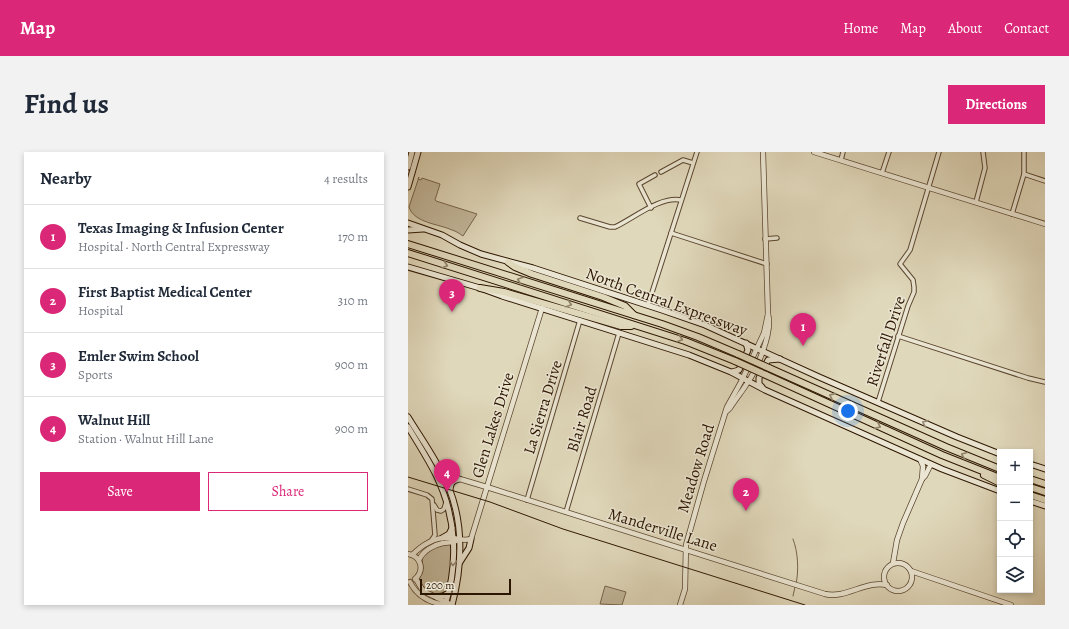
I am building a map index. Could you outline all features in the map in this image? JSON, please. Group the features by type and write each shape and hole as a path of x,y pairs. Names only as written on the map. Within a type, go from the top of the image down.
{"highway":[{"name":"North Central Expressway","path":"408,244 683,332 738,354 951,449 997,468"},
{"name":"North Central Expressway","path":"408,253 685,341 736,361 963,464 997,477"},
{"path":"508,262 515,267 532,274 625,306 635,316"},
{"path":"480,288 504,292 621,326 643,327"},
{"path":"963,464 997,481"},
{"path":"1033,480 1045,484"},
{"path":"1033,488 1045,492"},
{"path":"1033,496 1045,500"}],"main road":[{"path":"408,167 412,152"},
{"path":"408,187 418,152"},
{"path":"408,220 424,229"},
{"name":"North Central Expressway","path":"408,223 442,235 475,252 533,268 648,305 705,326 957,437 997,453"},
{"path":"408,230 424,229"},
{"path":"408,267 480,288 677,351 731,372 765,390 931,464 997,490"},
{"path":"731,372 739,370 748,350 746,344"},
{"path":"765,390 760,386 758,381 768,360 781,359"},
{"path":"408,417 410,428 431,464 446,501 452,528 453,566 446,604"},
{"path":"410,428 442,474 450,489 457,517 460,540 460,563 458,581 452,605"},
{"path":"431,464 438,472 442,474"},
{"path":"1033,465 1045,469"},
{"path":"450,489 452,482 459,479"},
{"path":"1033,502 1045,506"},
{"path":"442,538 449,534 452,528"},
{"path":"460,563 469,548 471,541"},
{"path":"436,597 449,593"}],"street":[{"path":"648,305 697,152"},
{"name":"Meadow Road","path":"680,605 685,589 686,550 693,517 730,400 743,378 764,333 768,314 762,152"},
{"path":"814,152 1045,224"},
{"path":"841,160 843,152"},
{"path":"882,173 889,152"},
{"path":"928,187 939,152"},
{"path":"976,202 985,168 983,152"},
{"path":"1012,214 1024,174 1024,152"},
{"path":"661,172 683,160 693,164"},
{"path":"1024,174 1045,181"},
{"path":"651,208 639,184 655,175"},
{"name":"Riverfall Drive","path":"878,402 898,336 914,292 913,280 900,264 910,250 928,187"},
{"path":"580,218 613,227 669,200 681,200"},
{"path":"671,233 766,264"},
{"path":"765,239 777,238"},
{"name":"Glen Lakes Drive","path":"471,541 486,487 542,308"},
{"name":"Meadow Road","path":"727,411 749,381 763,351 769,329 770,320 768,314"},
{"name":"La Sierra Drive","path":"527,500 580,320"},
{"name":"Blair Road","path":"566,512 620,333"},
{"path":"898,336 1028,378 1045,382"},
{"path":"919,458 923,466 922,479"},
{"path":"893,563 902,523 922,479 931,464"},
{"name":"Manderville Lane","path":"442,474 825,594 835,595 875,584 887,585"},
{"path":"408,489 427,495 432,499 435,528 434,537 430,541"},
{"path":"433,504 437,510 441,511 444,509 446,501"},
{"path":"435,528 437,533 442,538"},
{"path":"419,560 410,554 430,541 442,538 471,541"},
{"path":"452,605 422,597 414,590 409,582 416,578 421,570 419,560 423,553 432,547 453,540"},
{"path":"896,548 901,562"},
{"path":"912,571 912,580 907,588 895,590 887,585 884,577 886,569 893,563 901,562 908,566 912,571 1012,605"},
{"path":"912,580 924,575"},
{"name":"Manderville Lane","path":"875,584 884,577"},
{"path":"416,578 423,590 446,604"}],"shaded area":[{"path":"422,178 440,184 435,200 436,201 477,214 463,236 453,230 421,220 412,212 409,207 418,179 421,180"},
{"path":"446,544 452,544 451,570 446,591 444,594 440,595 427,590 419,580 423,568 422,557 433,548"},
{"path":"605,586 626,592 622,605 600,604"}],"waterway":[{"path":"793,539 798,561 796,584"},
{"path":"793,596 795,587"}],"tram line":[{"path":"408,477 490,502 563,529 805,605"}],"place":[{"name":"Emler Swim School","path":"452,312"},
{"name":"Texas Imaging & Infusion Center","path":"803,346"},
{"name":"Walnut Hill","path":"447,492"},
{"name":"First Baptist Medical Center","path":"746,511"}]}
